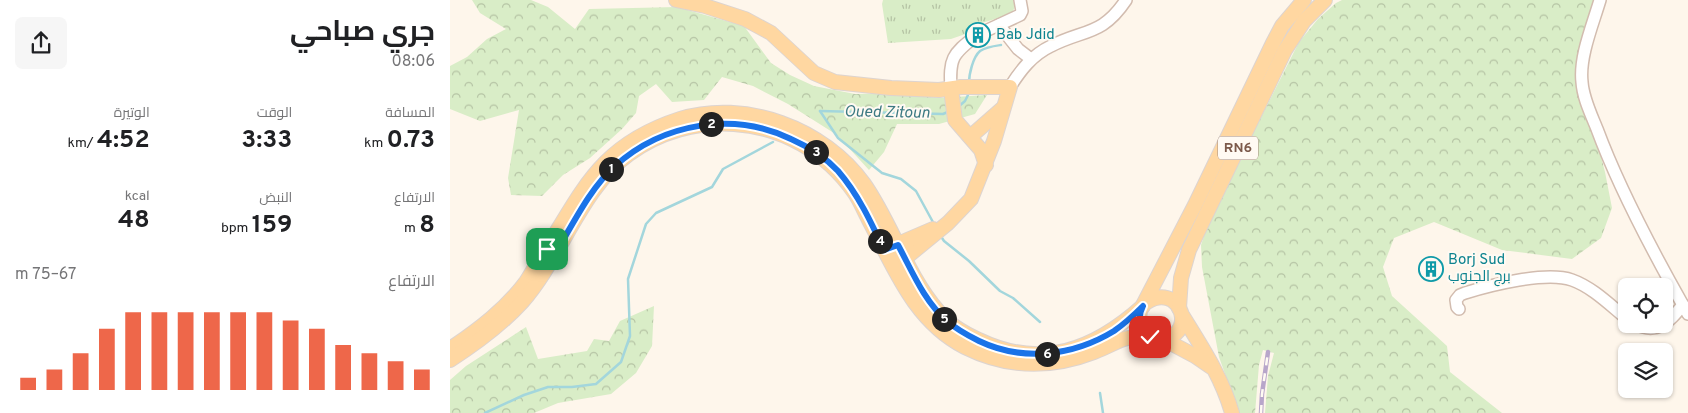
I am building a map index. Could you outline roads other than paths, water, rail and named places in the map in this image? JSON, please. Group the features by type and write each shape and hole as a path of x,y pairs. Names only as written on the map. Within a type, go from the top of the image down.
{"main road":[{"path":"676,0 705,6 745,20 771,33 814,73 835,82 955,92 979,87 1010,87 986,165 971,199 948,222 893,268"},
{"name":"RN6","path":"1157,338 1146,333 1139,317 1195,206 1273,43 1282,26 1304,0"},
{"name":"RN6","path":"626,150 677,130 702,124 748,124 773,130 820,155 837,171 855,193 893,268 927,319 950,338 965,347 1000,360 1032,365 1061,362 1097,351 1128,337 1157,338 1174,335 1178,331 1182,320 1180,311 1181,278 1189,250 1285,50 1304,21 1325,0"},
{"path":"955,92 955,120 981,150 986,165"},
{"path":"970,137 1004,107"},
{"name":"RN6","path":"450,360 476,343 522,302 551,251 576,199 603,164 656,128 700,114 725,113 763,117 786,124 814,138 836,154 863,183 894,234 925,294 937,311 948,322 986,344 1033,355 1060,352 1093,342 1123,324 1145,304"},
{"path":"884,250 948,222"},
{"name":"RN6","path":"450,348 482,325 513,297 551,251"},
{"path":"1145,304 1158,297 1164,297 1176,303 1214,369 1228,399 1232,413"},
{"path":"1157,338 1195,356 1214,369"}],"street":[{"path":"955,92 950,69 961,47 978,35 1020,15 1022,11 1020,0"},
{"path":"1010,87 1019,72 1031,59 1049,46 1097,29 1111,18 1126,0"},
{"path":"1600,0 1582,65 1584,95 1607,155 1686,310 1673,318"},
{"path":"999,25 1018,49 1031,59"},
{"path":"1459,309 1456,300 1465,293 1509,282 1560,277 1580,283 1618,312"}],"waterway":[{"name":"Oued Zitoun","path":"969,83 975,57 980,51 1001,45"},
{"name":"Oued Zitoun","path":"957,108 965,101 970,91"},
{"name":"Oued Zitoun","path":"820,111 943,114 950,111"},
{"path":"820,111 838,138 882,173 901,179 916,191 934,224"},
{"path":"485,413 524,395 548,387 596,384 621,362 630,336 628,279 646,224 656,213 712,187 723,169 773,142"},
{"path":"940,235 944,241 969,261 1000,291 1013,298 1040,322"},
{"path":"1100,393 1103,413"}],"railway":[{"path":"1261,413 1268,352"}],"place":[{"name":"Bab Jdid","path":"978,35"},
{"name":"Borj Sud برج الجنوب","path":"1431,269"}]}
